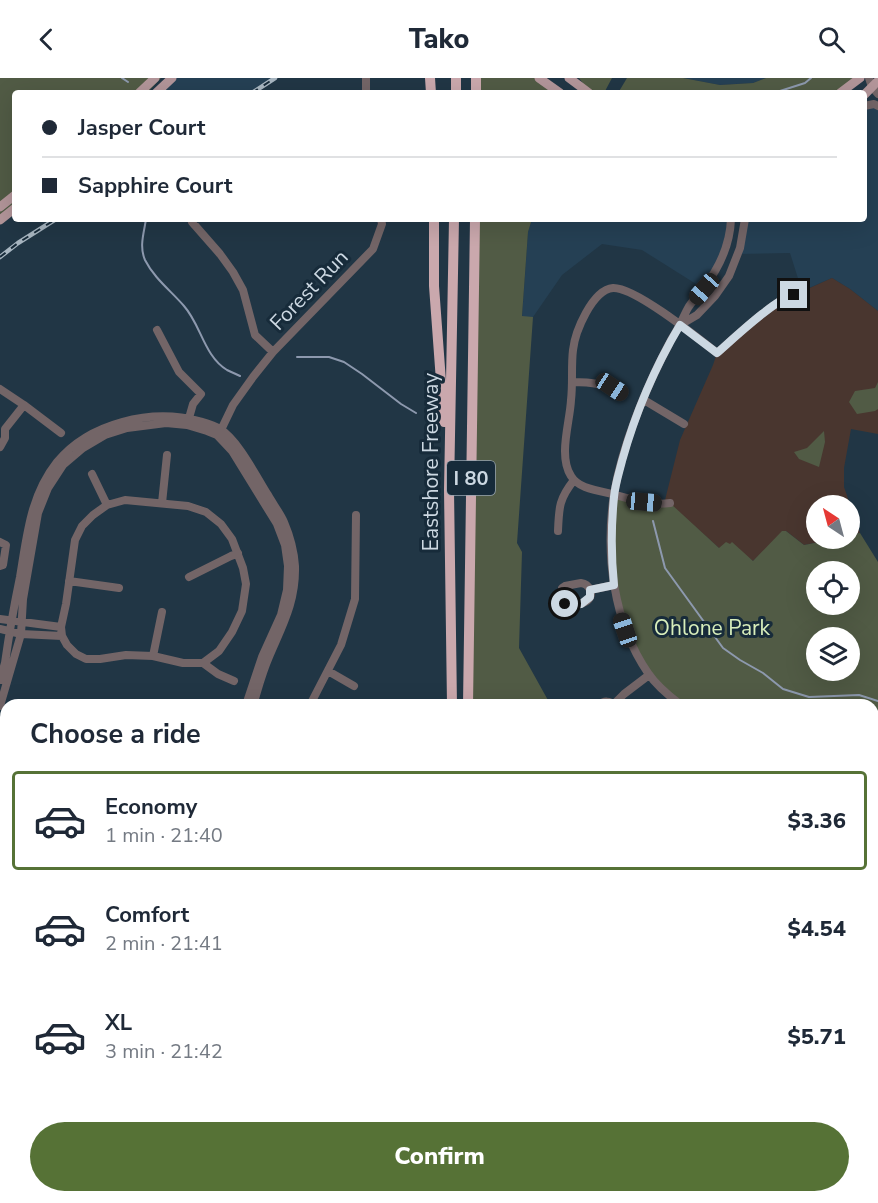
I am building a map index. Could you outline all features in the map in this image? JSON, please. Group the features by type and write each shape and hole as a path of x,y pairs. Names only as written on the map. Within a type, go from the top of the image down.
{"highway":[{"path":"434,222 434,286 449,490"},
{"name":"Eastshore Freeway","path":"453,699 449,490 454,222"},
{"name":"Eastshore Freeway","path":"468,699 475,222"}],"main road":[{"path":"142,90 155,78"},
{"path":"159,90 172,78"},
{"path":"539,78 556,90"},
{"path":"569,78 585,90"},
{"path":"845,90 860,78"},
{"path":"0,207 12,197"},
{"path":"0,220 12,210"}],"street":[{"name":"Forest Run","path":"192,222 233,272 243,290 255,335 273,352"},
{"name":"Forest Run","path":"219,433 233,405 273,352 373,249 382,222"},
{"path":"675,699 649,675 625,630 618,608 611,540 614,495 626,446 644,400 688,306 704,289 721,259 730,222"},
{"path":"680,325 697,315 715,296 729,276 740,248 744,222"},
{"path":"670,504 644,502 584,487 574,480 567,469 564,451 571,407 573,351 576,334 593,301 604,291 615,288 624,290 659,310 717,353 768,309 786,296 794,295"},
{"path":"157,330 179,372 201,394 193,404 189,418"},
{"path":"572,381 612,387 622,394"},
{"path":"0,389 61,433"},
{"path":"644,400 684,424"},
{"path":"0,447 5,438 2,429 5,429 24,405"},
{"path":"0,680 5,663 31,511 42,485 58,461 79,442 102,429 125,421 166,416 189,418 210,424 237,446 284,521 292,543 295,566 294,591 287,617 268,659 255,699"},
{"path":"2,699 21,634 23,599 38,513 48,488 63,465 83,448 105,435 127,428 166,423 187,425 219,433 277,524 285,545 288,566 287,590 281,615 262,657 248,699"},
{"path":"162,503 167,455"},
{"path":"92,474 107,505"},
{"path":"558,531 560,503 574,480"},
{"path":"203,663 219,651 242,611 246,584 243,568 232,540 221,524 206,512 188,506 125,500 107,505 82,526 75,540 61,627 62,636 67,645 76,654 86,659 126,655 153,656 183,663 203,663 234,681"},
{"path":"313,699 341,645 355,599 356,515"},
{"path":"0,542 6,545 3,565 0,566"},
{"path":"189,577 238,553"},
{"path":"69,581 119,588"},
{"path":"590,590 614,585"},
{"path":"153,656 162,612"},
{"path":"0,619 61,627"},
{"path":"0,629 21,634 62,636"},
{"path":"328,671 354,686"},
{"path":"619,699 649,675"}],"shaded area":[{"path":"172,78 275,78 257,90 159,90"},
{"path":"683,78 766,78 753,83 720,85"},
{"path":"867,106 878,106 878,311 832,278 802,291 790,253 738,254 744,222 867,222"},
{"path":"531,222 730,222 726,246 704,289 642,250 602,244 562,275 533,317 522,317 528,232"},
{"path":"832,278 878,311 878,434 851,429 844,468 844,487 847,495 806,495 806,545 786,531 753,561 730,544 720,549 670,504 664,504 680,440 717,353 794,295"}],"green space":[{"path":"0,78 161,78 150,90 12,90 12,210 0,220"},
{"path":"476,78 539,78 550,86 549,90 476,90"},
{"path":"579,78 612,78 606,90 588,90"},
{"path":"627,78 683,78 720,85 753,83 766,78 860,78 844,90 620,90"},
{"path":"475,222 531,222 528,232 522,316 533,317 517,543 522,552 519,648 547,699 468,699"},
{"path":"878,382 878,409 857,414 849,402 855,391 875,388"},
{"path":"824,431 825,442 819,467 799,459 794,452 807,448"},
{"name":"Ohlone Park","path":"614,495 670,503 719,548 726,542 730,544 732,542 753,561 782,531 786,531 806,545 806,549 860,549 860,533 878,562 878,699 674,699 664,691 636,653 614,586"}],"waterway":[{"path":"122,78 128,82"},
{"path":"783,90 805,83 811,78"},
{"path":"145,222 142,250 149,267 190,314 213,357 227,370 240,376"},
{"path":"297,357 329,357 344,362 416,413"},
{"path":"653,521 665,568 723,648 763,673 783,689 809,697 859,695 872,699"}],"railway":[{"path":"257,90 275,78"},
{"path":"0,257 51,222"}],"route":[{"path":"565,604 568,606 581,604 590,597 590,590 614,585 611,540 614,495 618,476 637,414 669,343 680,325 717,353 768,309 786,296 794,295"}]}
